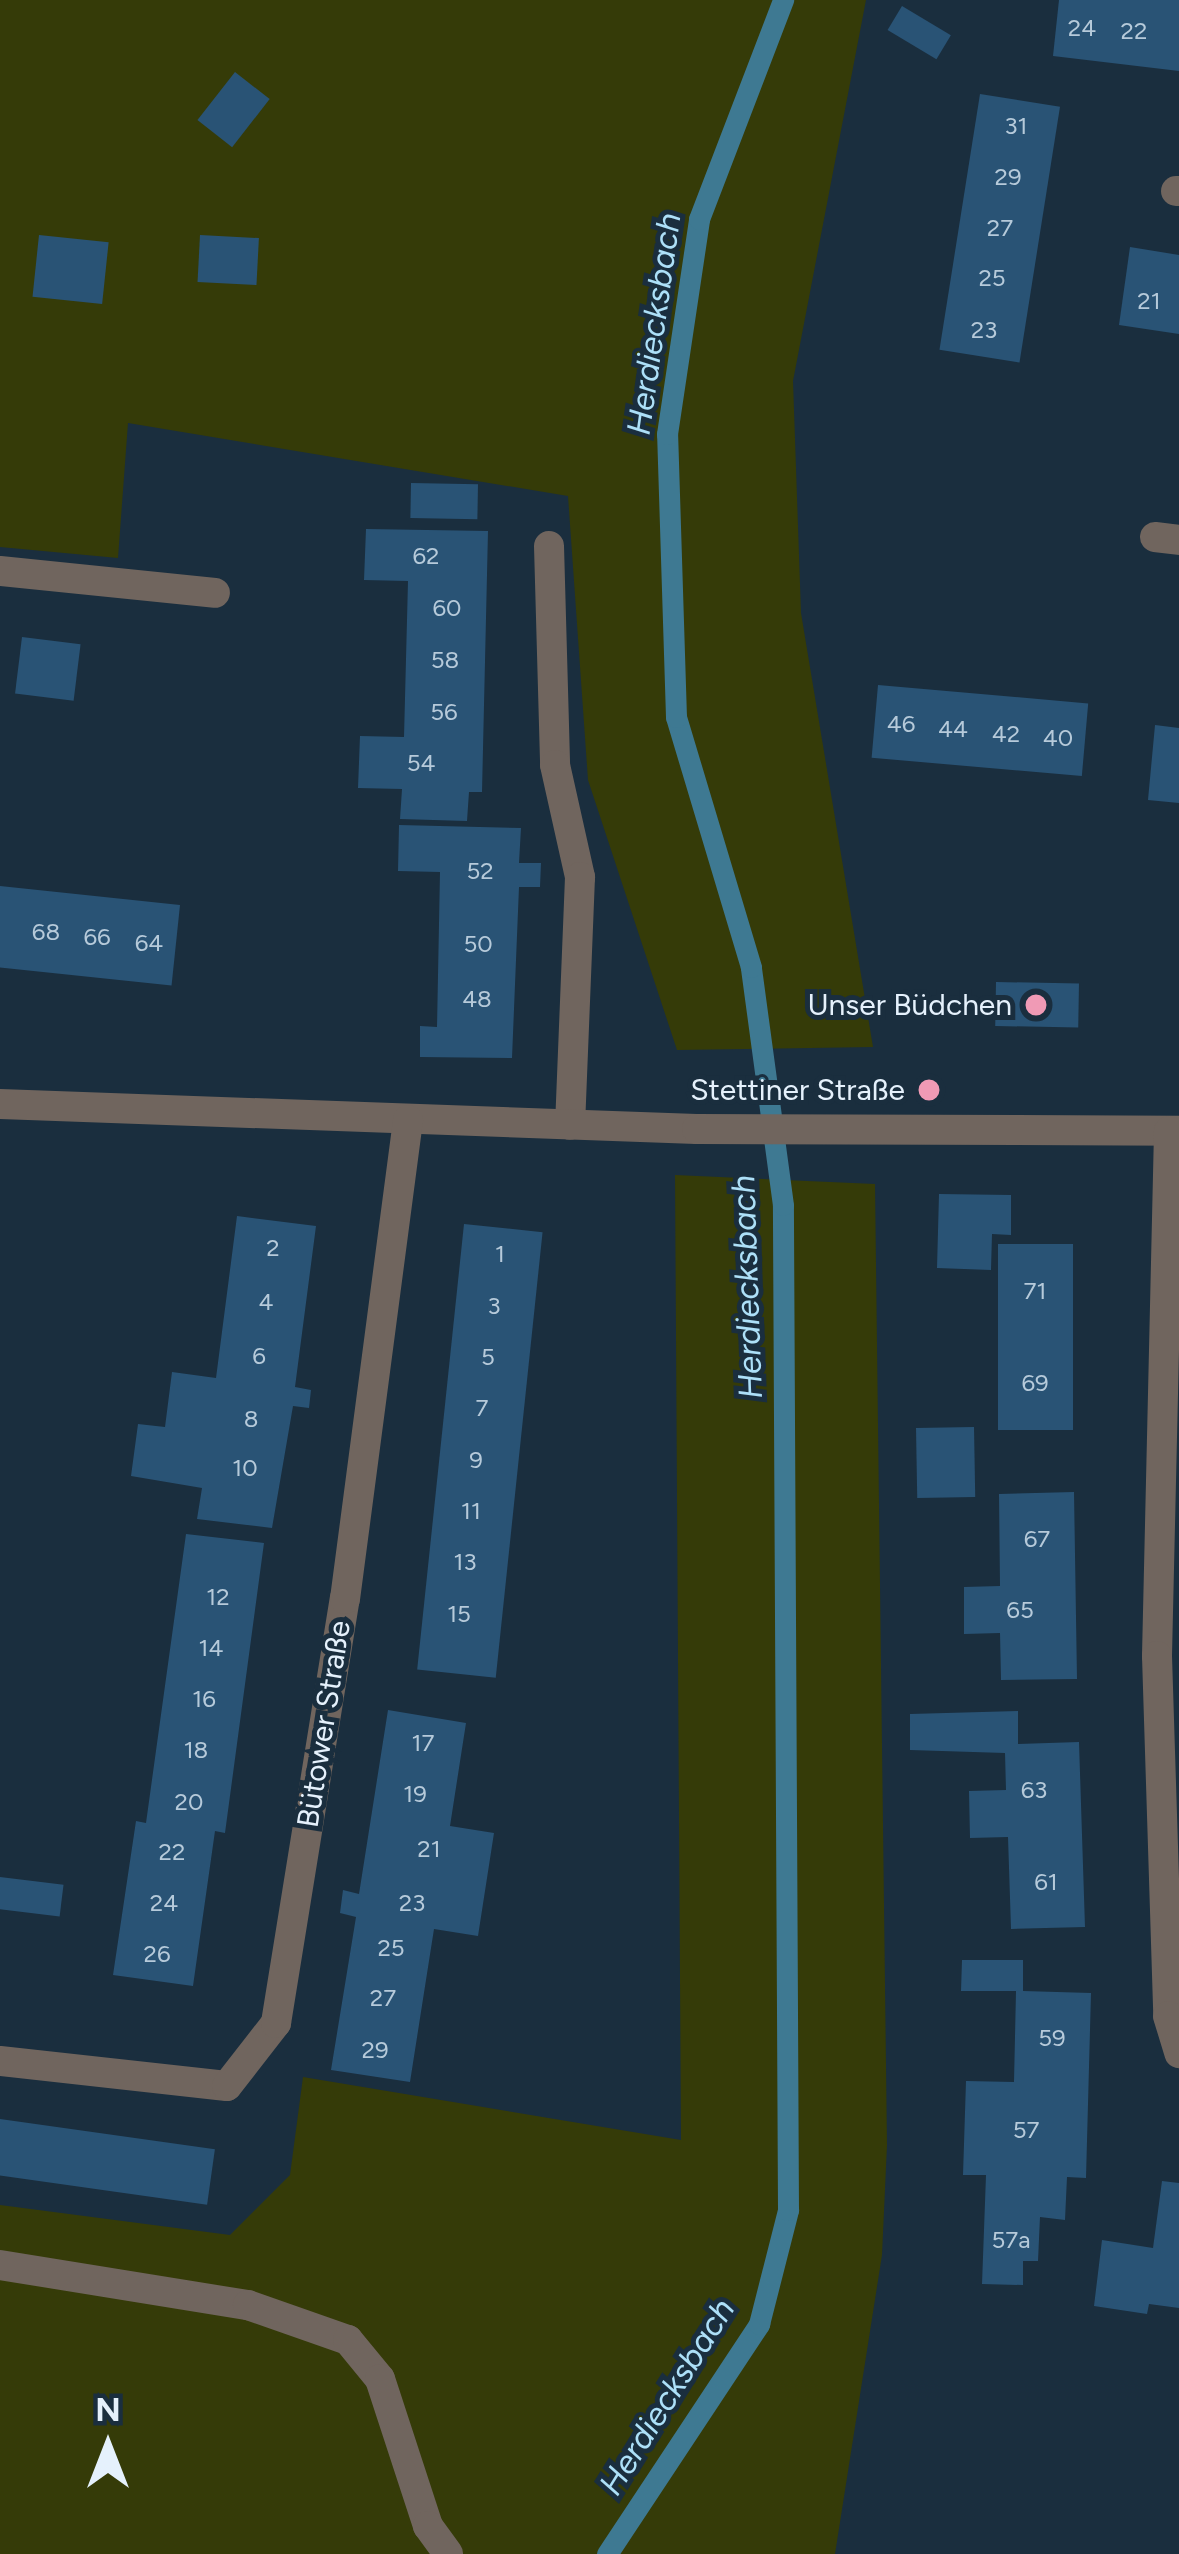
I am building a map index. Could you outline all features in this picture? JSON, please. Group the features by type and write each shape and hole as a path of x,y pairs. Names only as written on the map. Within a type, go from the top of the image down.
{"street":[{"path":"548,546 555,765 580,878 570,1126"},
{"path":"0,572 214,593"},
{"path":"0,1105 570,1126 1174,1131 1168,2016 1179,2054"},
{"name":"Bütower Straße","path":"0,2061 227,2086 276,2023 345,1599 408,1120"},
{"path":"0,2266 248,2305 348,2340 380,2378 428,2526 448,2554"}],"green space":[{"path":"0,0 866,0 793,381 801,613 873,1047 677,1050 588,780 568,496 128,423 118,558 0,547"},
{"path":"675,1175 875,1184 887,2145 882,2255 835,2554 0,2554 0,2205 230,2235 290,2175 303,2077 681,2140"}],"building":[{"path":"1059,0 1179,0 1179,71 1053,56"},
{"path":"902,6 951,35 936,59 888,30"},
{"path":"235,72 270,99 232,147 197,120"},
{"path":"980,94 1060,107 1019,362 939,350"},
{"path":"39,235 109,242 102,304 33,297"},
{"path":"200,235 259,238 256,285 198,282"},
{"path":"1130,247 1179,255 1179,334 1119,325"},
{"path":"411,483 478,484 477,519 410,518"},
{"path":"366,529 488,531 482,792 469,792 467,821 400,819 402,789 358,788 360,736 404,737 408,581 364,580"},
{"path":"22,637 81,644 74,701 15,694"},
{"path":"878,685 1088,703 1082,776 872,758"},
{"path":"1155,725 1179,728 1179,803 1148,800"},
{"path":"399,825 521,828 519,863 541,863 540,887 519,887 512,1058 420,1057 420,1026 437,1027 440,872 398,871"},
{"path":"0,886 180,905 172,985 0,967"},
{"name":"Unser Büdchen","path":"996,982 1079,983 1078,1027 995,1026"},
{"path":"939,1194 1011,1195 1011,1235 992,1234 991,1270 937,1268"},
{"path":"237,1216 316,1226 295,1387 311,1390 309,1408 293,1406 272,1528 197,1519 202,1488 131,1476 138,1424 165,1427 172,1372 216,1378"},
{"path":"464,1224 543,1232 496,1678 417,1670"},
{"path":"998,1244 1073,1244 1073,1430 998,1430"},
{"path":"974,1427 975,1497 917,1498 916,1428"},
{"path":"1074,1492 1077,1679 1001,1680 1000,1633 964,1634 964,1587 1000,1586 999,1494"},
{"path":"186,1534 264,1543 225,1833 215,1831 193,1986 113,1975 136,1821 146,1823"},
{"path":"388,1710 466,1723 450,1826 494,1833 478,1936 434,1929 410,2082 331,2070 356,1917 340,1913 343,1890 359,1894"},
{"path":"1018,1711 1018,1744 1079,1742 1085,1927 1011,1929 1008,1837 970,1838 969,1791 1006,1790 1005,1753 910,1750 910,1714"},
{"path":"0,1877 64,1885 60,1917 0,1909"},
{"path":"962,1960 1023,1960 1023,1991 1091,1993 1086,2178 1067,2177 1065,2220 1040,2217 1038,2261 1023,2261 1023,2285 982,2284 986,2175 963,2175 966,2081 1014,2082 1016,1991 961,1991"},
{"path":"0,2119 215,2149 207,2205 0,2176"},
{"path":"1162,2181 1179,2183 1179,2308 1149,2304 1147,2314 1094,2306 1102,2240 1153,2248"}],"waterway":[{"name":"Herdiecksbach","path":"607,2554 759,2324 788,2210 783,1205 751,967 676,717 667,434 699,219 783,0"}],"place":[{"name":"Unser Büdchen","path":"1036,1005"},
{"name":"Stettiner Straße","path":"929,1090"}]}
